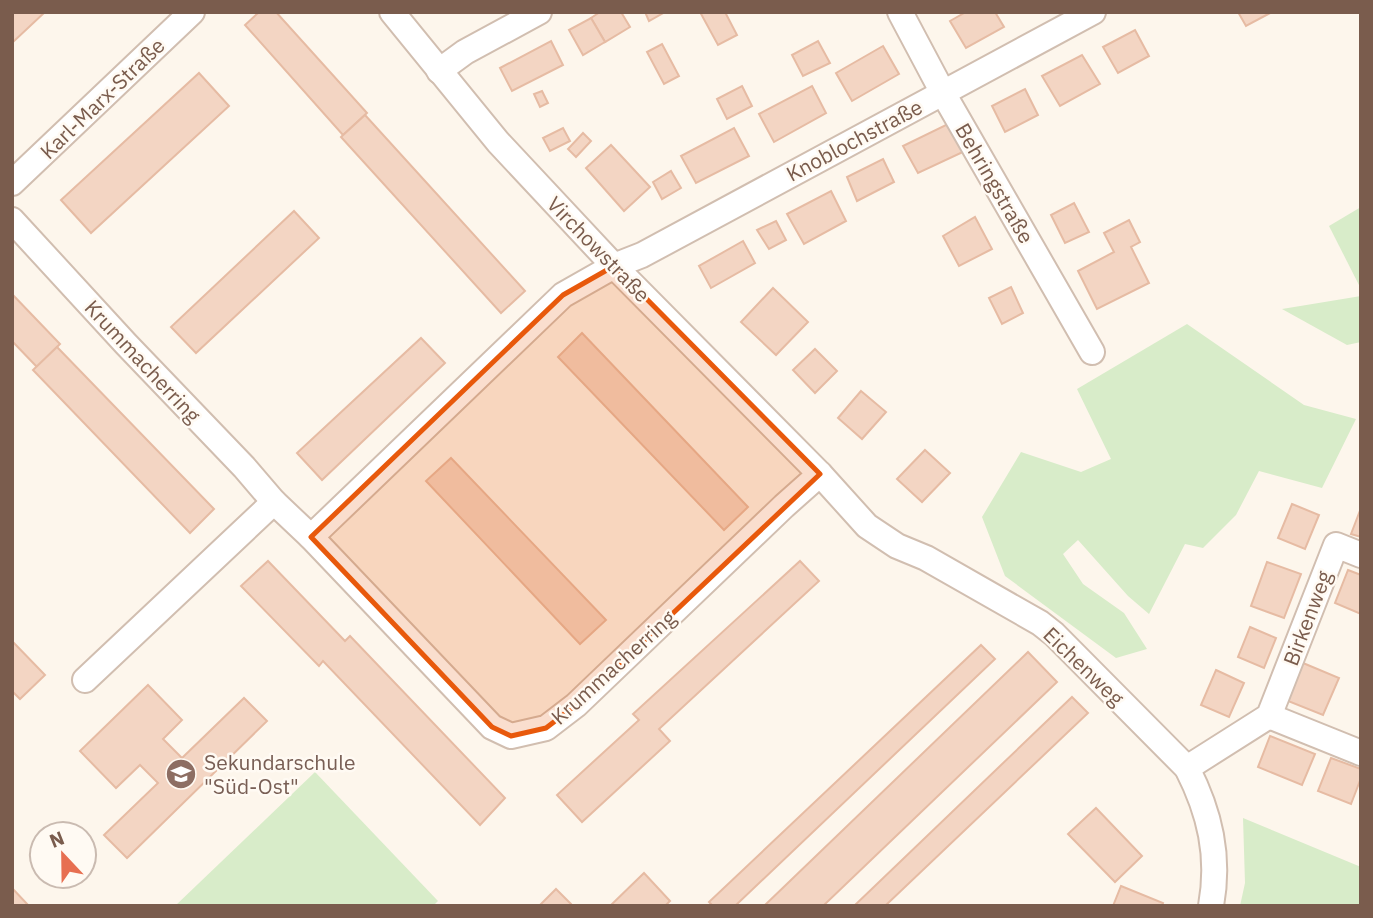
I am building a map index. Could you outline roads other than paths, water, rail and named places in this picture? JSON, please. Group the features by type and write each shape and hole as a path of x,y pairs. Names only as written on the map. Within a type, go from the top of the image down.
{"street":[{"name":"Karl-Marx-Straße","path":"12,183 192,12"},
{"name":"Virchowstraße","path":"392,12 498,142 614,266 820,474"},
{"path":"439,71 465,52 539,12"},
{"name":"Behringstraße","path":"900,12 943,93 1092,352"},
{"name":"Knoblochstraße","path":"614,266 642,255 1093,12"},
{"name":"Krummacherring","path":"12,220 274,502 311,537 492,727 511,736 545,729 576,705 820,474"},
{"path":"311,537 563,295 614,266"},
{"name":"Eichenweg","path":"820,474 867,526 897,546 926,558 1040,623 1054,634 1187,768 1209,819 1215,884 1211,906"},
{"path":"85,680 274,502"},
{"name":"Birkenweg","path":"1269,716 1336,545 1361,555"},
{"path":"1187,768 1269,716 1361,753"}],"place":[{"name":"Sekundarschule \"Süd-Ost\"","path":"181,774"}]}
